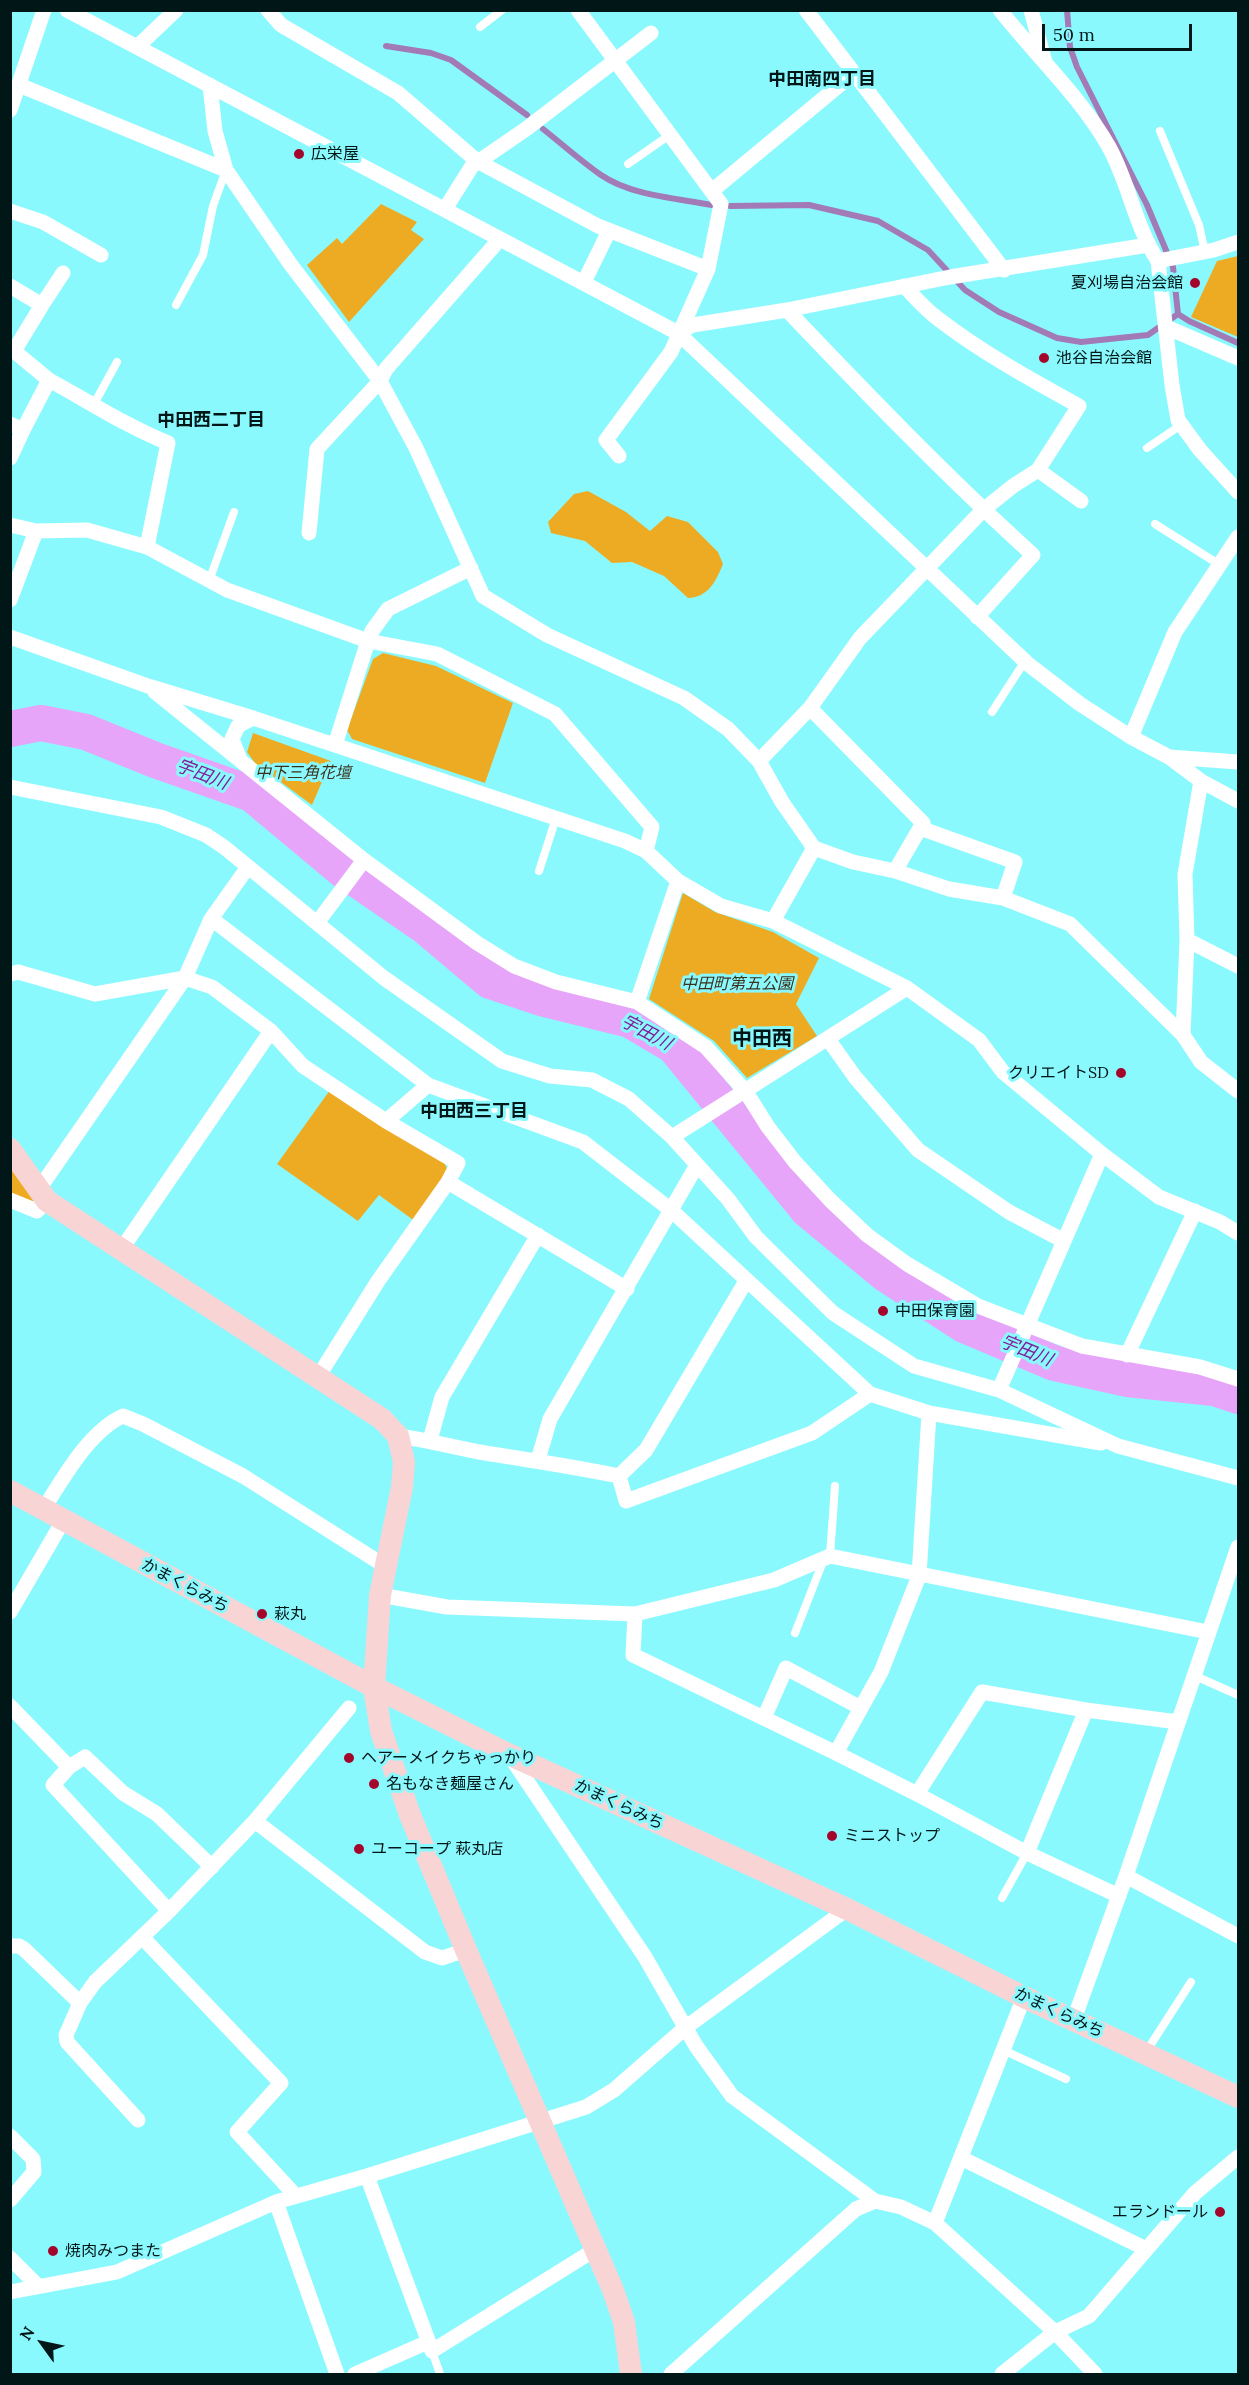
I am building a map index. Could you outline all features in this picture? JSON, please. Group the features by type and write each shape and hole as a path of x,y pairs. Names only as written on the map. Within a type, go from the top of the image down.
{"street":[{"path":"10,110 44,10"},
{"path":"68,10 678,333 1024,661 1080,704 1131,737 1169,757 1201,781 1239,801"},
{"path":"137,47 176,10"},
{"path":"268,10 281,25 398,93 477,161 609,231 708,269"},
{"path":"578,10 713,190 721,204 708,269 671,352 606,440 619,456"},
{"path":"806,10 1004,270"},
{"path":"1000,10 1025,43 1045,62 1090,116 1110,149 1148,245 1158,261 1178,420 1200,450 1236,484"},
{"path":"1031,10 1045,62"},
{"path":"445,209 472,165 526,129 651,33"},
{"path":"713,190 854,73"},
{"path":"19,85 226,170"},
{"path":"210,85 215,131 226,170 291,265 380,381 416,448 483,596 547,635 684,698 728,729 759,760 782,802 814,848 950,889 1004,898 1070,924 1183,1035 1201,1062 1239,1092"},
{"path":"10,211 43,222 101,255"},
{"path":"584,282 609,231"},
{"path":"309,533 316,449 380,381 386,369 499,240"},
{"path":"1158,261 1206,252 1239,242"},
{"path":"678,333 693,325 787,310 904,286 1148,245"},
{"path":"63,273 14,351 49,381 142,432 168,443 147,547"},
{"path":"10,286 42,305"},
{"path":"759,760 810,708 860,639 983,510 1038,470 1079,406 976,346 935,317 904,286"},
{"path":"787,310 879,408 983,510 1033,555 977,617"},
{"path":"1166,327 1239,358"},
{"path":"10,458 17,427 49,381"},
{"path":"1038,470 1081,501"},
{"path":"10,525 36,531 87,530 147,547 226,590 368,641 437,654 555,714 652,827 646,851"},
{"path":"10,600 36,531"},
{"path":"1131,737 1175,632 1239,537"},
{"path":"335,745 368,641 372,631 388,609 471,568"},
{"path":"10,637 148,686 253,718 625,841 646,851 678,881 721,906 773,921 907,988 980,1040 1003,1072 1102,1154 1159,1197 1195,1211 1239,1233"},
{"path":"148,686 364,860 477,943 514,966 556,982 638,1002 706,1047 746,1092 768,1127 795,1162 830,1200 867,1235 907,1264 978,1306 1082,1346 1200,1367 1239,1379"},
{"path":"810,708 923,823 895,871"},
{"path":"239,758 231,739 238,726 253,718"},
{"path":"1169,757 1239,762"},
{"path":"1183,1035 1186,940 1185,874 1201,781"},
{"path":"10,787 161,817 206,835 318,922 384,978 502,1061 550,1076 592,1080 629,1099 672,1137 728,1199 756,1237 833,1313 914,1366 999,1390 1057,1415 1118,1446"},
{"path":"920,828 1015,862 1004,898"},
{"path":"773,921 814,848"},
{"path":"318,922 364,860"},
{"path":"10,1200 37,1211 43,1195 185,978 211,919 248,867"},
{"path":"638,1002 678,881"},
{"path":"217,923 428,1085 583,1142 672,1210 870,1394 928,1413 1118,1446 1239,1478"},
{"path":"1186,940 1239,966"},
{"path":"10,974 18,972 95,994 185,978 212,987 271,1031 303,1066 386,1121 458,1163 448,1182 378,1281 318,1377"},
{"path":"672,1137 907,988"},
{"path":"121,1250 271,1031"},
{"path":"828,1039 855,1077 918,1150 1009,1212 1064,1241"},
{"path":"386,1121 428,1085"},
{"path":"10,1149 43,1195 121,1250 382,1419 398,1437 404,1462 402,1487 380,1595 374,1687 381,1731 386,1751 466,1950 596,2249 624,2322 632,2374"},
{"path":"999,1390 1102,1154"},
{"path":"538,1460 550,1419 697,1165"},
{"path":"448,1182 627,1289"},
{"path":"1127,1355 1195,1211"},
{"path":"430,1440 442,1397 538,1235"},
{"path":"619,1476 646,1450 746,1281"},
{"path":"619,1476 626,1502 812,1433 870,1394"},
{"path":"836,1753 881,1672 919,1576 928,1413"},
{"path":"43,1510 72,1463 109,1422 123,1416 243,1476 385,1566"},
{"path":"398,1437 430,1440 483,1453 538,1460 619,1476"},
{"name":"かまくらみち","path":"10,1491 374,1687 508,1754 848,1909 1024,1997 1239,2097"},
{"path":"10,1612 63,1521"},
{"path":"1074,2019 1126,1876 1208,1632 1235,1567 1239,1546"},
{"path":"380,1595 447,1607 635,1614 774,1580 827,1557 1208,1632"},
{"path":"635,1614 633,1655 836,1753 1028,1853 1119,1896"},
{"path":"764,1718 786,1668 861,1708"},
{"path":"917,1794 982,1692 1086,1710 1178,1722"},
{"path":"10,1706 69,1767"},
{"path":"138,2120 67,2042 66,2035 80,2003 95,1982 213,1867 255,1821 349,1708"},
{"path":"1028,1853 1086,1710"},
{"path":"508,1754 645,1957 685,2028 732,2096 875,2201 902,2207 935,2223 1055,2332 1095,2374"},
{"path":"169,1911 52,1785 69,1767 85,1757 123,1793 157,1814 213,1867"},
{"path":"255,1821 425,1953 442,1958 466,1950"},
{"path":"1126,1876 1239,1936"},
{"path":"10,2292 117,2272 276,2202 540,2122 601,2099 685,2028 848,1909"},
{"path":"142,1937 281,2083 237,2132 296,2196"},
{"path":"10,1946 19,1946 24,1949 80,2003"},
{"path":"935,2223 1024,1997"},
{"path":"10,2136 33,2159 34,2172 10,2200"},
{"path":"1002,2374 1055,2332 1089,2316 1195,2193 1239,2157"},
{"path":"961,2158 1146,2249"},
{"path":"367,2176 430,2346"},
{"path":"671,2374 856,2209 875,2201"},
{"path":"276,2202 337,2374"},
{"path":"355,2374 430,2346 596,2249"},
{"path":"10,2258 38,2286"}],"lane":[{"path":"480,27 502,10"},
{"path":"1160,130 1198,225 1206,252"},
{"path":"628,164 671,134"},
{"path":"176,305 203,255 213,206 226,170"},
{"path":"94,404 117,362"},
{"path":"1147,448 1181,424"},
{"path":"209,581 234,512"},
{"path":"1155,524 1220,565"},
{"path":"992,712 1024,661"},
{"path":"539,871 556,818"},
{"path":"795,1633 827,1557 835,1486"},
{"path":"1193,1675 1239,1695"},
{"path":"1002,1898 1028,1853"},
{"path":"1145,2053 1191,1982"},
{"path":"1003,2050 1066,2079"},
{"path":"430,2346 440,2374"}],"green space":[{"path":"381,204 417,222 411,230 424,239 349,322 307,265 337,238 342,244"},
{"path":"1238,256 1238,337 1191,317 1217,261"},
{"path":"588,491 626,512 650,531 667,516 688,522 718,552 723,564 711,587 701,595 688,598 664,576 632,562 612,563 585,541 551,533 548,522 574,494"},
{"path":"383,653 436,666 513,703 485,783 352,739 347,730 373,659"},
{"name":"中下三角花壇","path":"253,733 331,761 312,805 255,763 247,752"},
{"name":"中田町第五公園","path":"683,893 715,912 773,932 819,958 796,1004 817,1036 747,1078 714,1041 649,999"},
{"path":"330,1090 444,1162 448,1171 416,1222 379,1195 358,1221 277,1164"},
{"path":"10,1167 36,1198 31,1203 11,1194"}],"waterway":[{"path":"1067,10 1070,47 1077,67 1147,205 1173,267 1178,314 1238,343"},
{"path":"386,46 431,53 451,60 527,115"},
{"path":"543,129 601,175 626,188 712,205"},
{"path":"730,206 809,205 878,221 928,250 965,290 999,312 1057,338 1081,342 1148,335 1178,314"},
{"name":"宇田川","path":"10,729 41,723 86,732 155,760 252,794 343,870 426,927 490,981 541,998 630,1020 674,1046 808,1210 887,1275 964,1325 1054,1363 1127,1379 1214,1388 1238,1396"}],"place":[{"name":"広栄屋","path":"299,154"},
{"name":"夏刈場自治会館","path":"1195,283"},
{"name":"池谷自治会館","path":"1044,358"},
{"name":"クリエイトSD","path":"1121,1073"},
{"name":"中田保育園","path":"883,1311"},
{"name":"萩丸","path":"262,1614"},
{"name":"ヘアーメイクちゃっかり","path":"349,1758"},
{"name":"名もなき麺屋さん","path":"374,1784"},
{"name":"ミニストップ","path":"832,1836"},
{"name":"ユーコープ 萩丸店","path":"359,1849"},
{"name":"エランドール","path":"1220,2212"},
{"name":"焼肉みつまた","path":"53,2251"}],"district":[{"name":"中田南四丁目","path":"822,80"},
{"name":"中田西二丁目","path":"211,421"},
{"name":"中田西","path":"762,1039"},
{"name":"中田西三丁目","path":"474,1112"}]}
